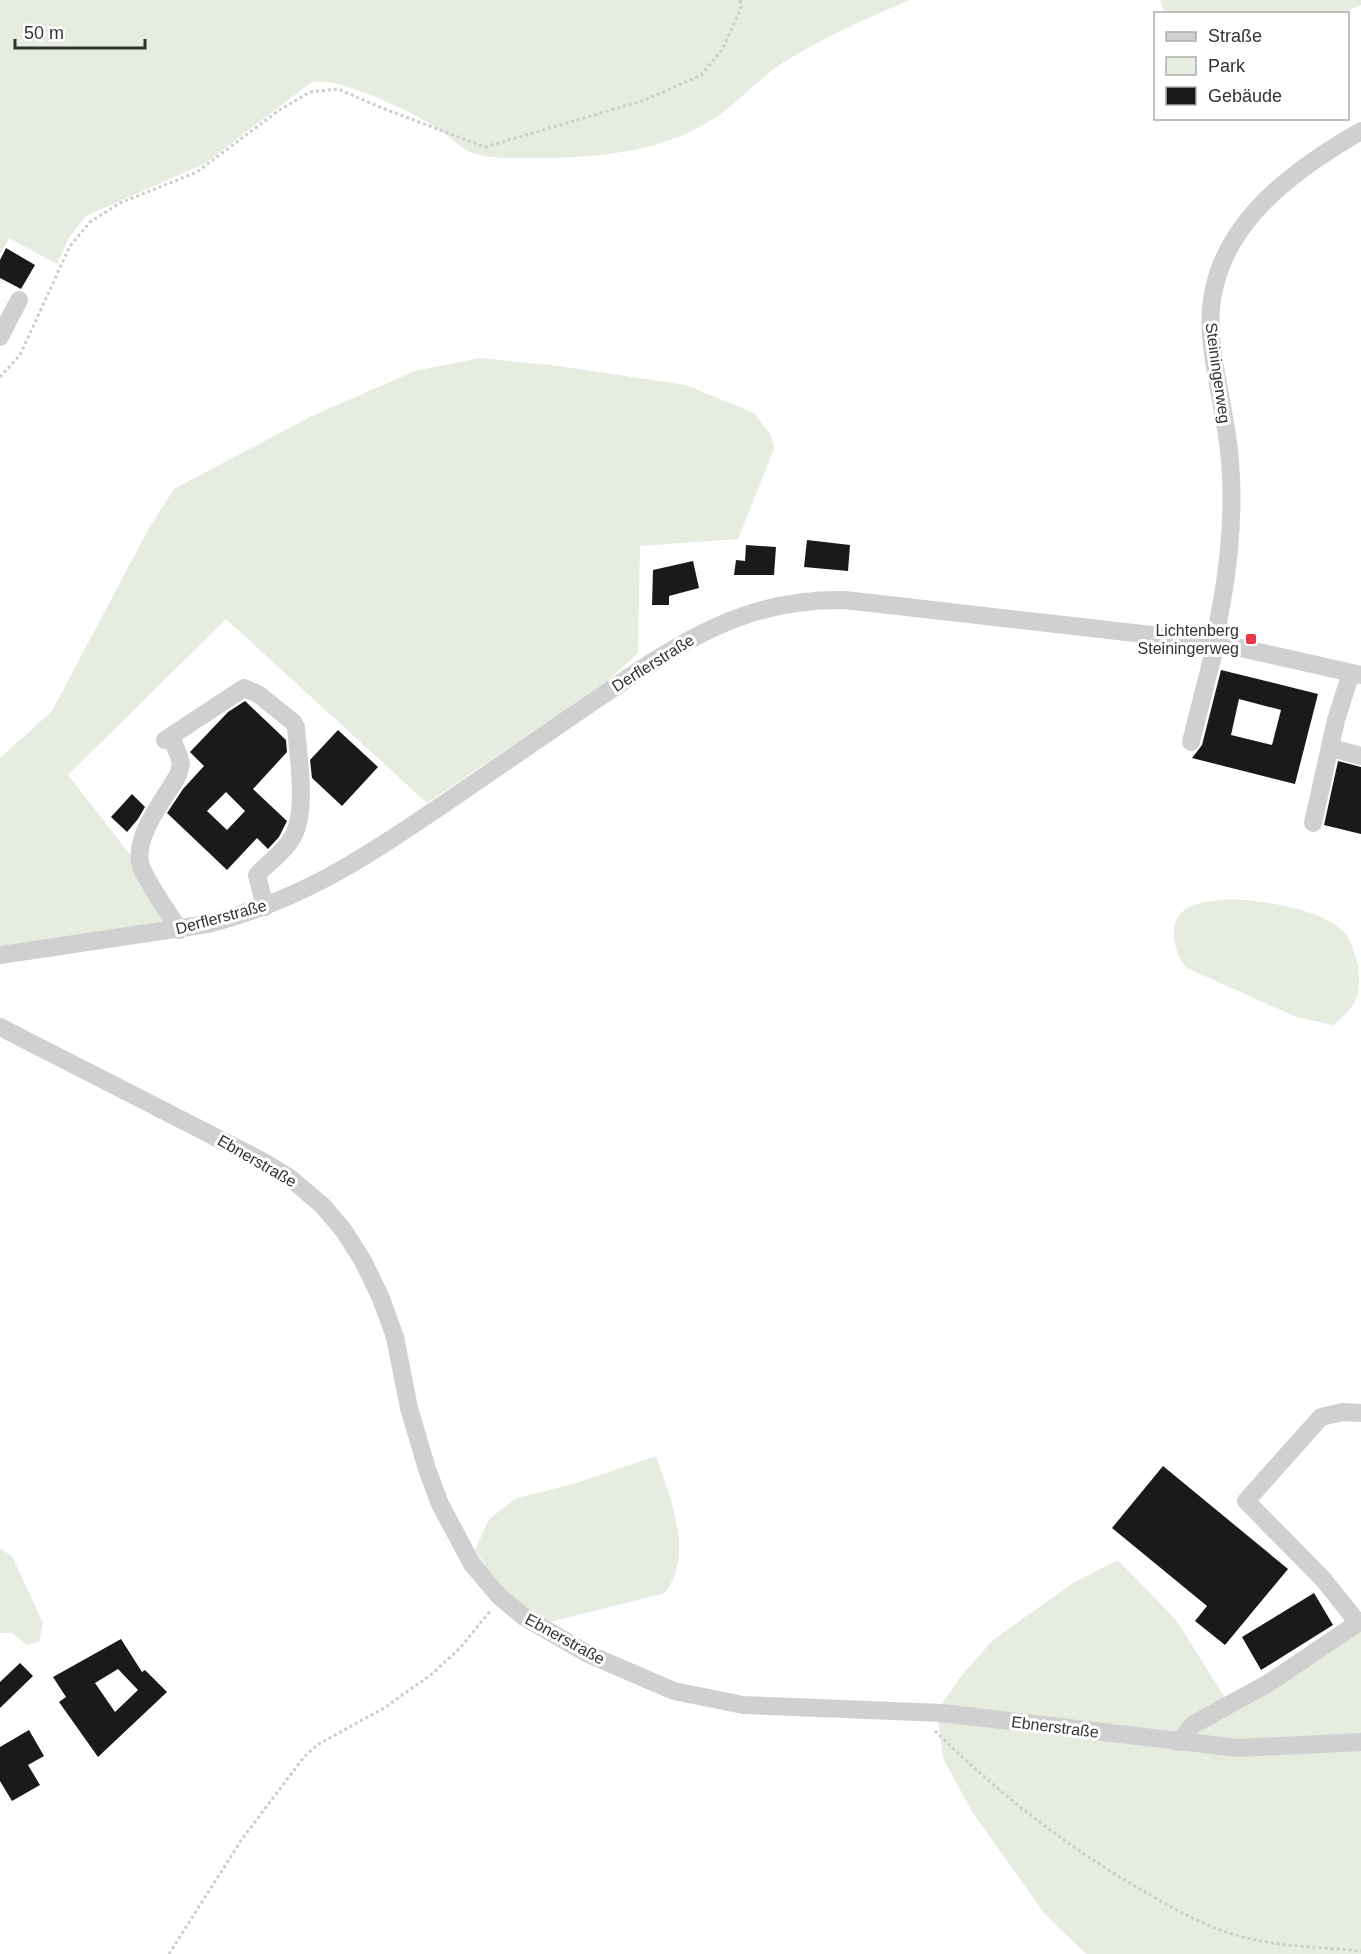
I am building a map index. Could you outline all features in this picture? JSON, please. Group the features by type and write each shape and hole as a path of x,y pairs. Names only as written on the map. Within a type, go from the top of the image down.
{"street":[{"name":"Steiningerweg","path":"1191,742 1226,585 1232,500 1227,435 1211,337 1210,308 1215,280 1224,256 1238,232 1267,197 1300,168 1361,131"},
{"path":"0,337 19,300"},
{"name":"Derflerstraße","path":"0,955 179,930 238,916 300,893 360,861 665,653 727,620 776,604 822,599 868,602 1215,642 1356,674"},
{"path":"1313,823 1332,748 1336,720 1356,674"},
{"path":"179,930 142,868 140,853 145,831 178,775 181,765 168,738 244,688 258,694 282,711 296,727 302,790 297,827 288,844 257,875 265,907"},
{"path":"1332,748 1361,756"},
{"name":"Ebnerstraße","path":"0,1027 262,1161 302,1188 331,1215 356,1248 384,1306 400,1358 415,1433 440,1504 472,1564 499,1596 524,1617 566,1642 634,1676 674,1691 743,1705 915,1711 1178,1742 1262,1749 1361,1742"},
{"path":"1178,1742 1194,1724 1267,1684 1360,1622 1318,1572 1246,1501 1321,1417 1343,1412 1361,1413"}],"path":[{"path":"0,376 20,355 70,246 90,222 120,203 197,172 278,111 310,92 338,89 485,147 645,100 701,75 722,50 741,8 740,0"},
{"path":"169,1954 242,1839 297,1763 317,1745 384,1708 432,1674 460,1648 486,1617 499,1596"},
{"path":"915,1711 966,1761 1059,1838 1107,1870 1190,1918 1244,1937 1361,1951"}],"green space":[{"path":"0,0 910,0 846,28 799,53 775,68 713,119 693,130 649,146 603,155 512,158 475,154 426,121 376,97 339,85 312,82 204,164 86,216 70,236 57,264 9,238 0,255"},
{"path":"1160,0 1361,0 1361,5 1344,12 1164,12"},
{"path":"480,358 558,366 686,385 754,413 771,435 774,449 738,539 640,546 638,653 605,683 427,803 226,619 68,775 181,920 0,946 0,758 52,711 149,528 174,489 310,417 415,371"},
{"path":"1232,899 1274,904 1305,911 1331,922 1345,933 1358,964 1358,993 1352,1006 1333,1025 1294,1016 1187,968 1179,957 1174,938 1174,926 1178,917 1192,906 1201,903"},
{"path":"656,1456 673,1507 679,1543 674,1577 665,1593 546,1623 507,1590 475,1550 489,1519 515,1499 577,1483"},
{"path":"0,1549 12,1556 43,1623 39,1642 27,1645 12,1633 0,1633"},
{"path":"1118,1560 1176,1620 1231,1707 1361,1626 1361,1954 1086,1954 1044,1913 971,1810 943,1758 938,1720 943,1702 961,1676 993,1640 1073,1583"}],"building":[{"path":"6,248 35,265 21,289 0,278 0,260"},
{"path":"807,540 850,545 848,571 804,567"},
{"path":"746,545 776,547 774,575 734,575 736,560 745,561"},
{"path":"693,561 699,588 669,596 669,605 652,605 653,570"},
{"path":"1221,670 1318,694 1295,784 1192,758 1202,745","holes":["1239,699 1281,710 1272,745 1231,735"]},
{"path":"245,701 286,740 287,752 253,789 287,821 279,837 268,849 257,838 227,870 167,813 183,789 204,766 190,752 228,712","holes":["226,792 245,811 227,830 207,811"]},
{"path":"338,730 378,767 342,806 312,778 310,760"},
{"path":"1338,761 1361,767 1361,834 1324,825"},
{"path":"132,794 145,807 127,832 111,817"},
{"path":"1163,1466 1288,1569 1225,1645 1195,1621 1207,1606 1112,1528"},
{"path":"1314,1593 1333,1625 1261,1670 1242,1637"},
{"path":"121,1639 142,1672 145,1670 167,1692 98,1757 59,1702 66,1697 53,1677","holes":["118,1669 138,1690 115,1712 95,1683"]},
{"path":"20,1663 33,1676 0,1708 0,1682"},
{"path":"29,1730 44,1756 28,1765 40,1785 12,1801 0,1781 0,1747"}],"place":[{"name":"Lichtenberg Steiningerweg","path":"1251,639"}]}
